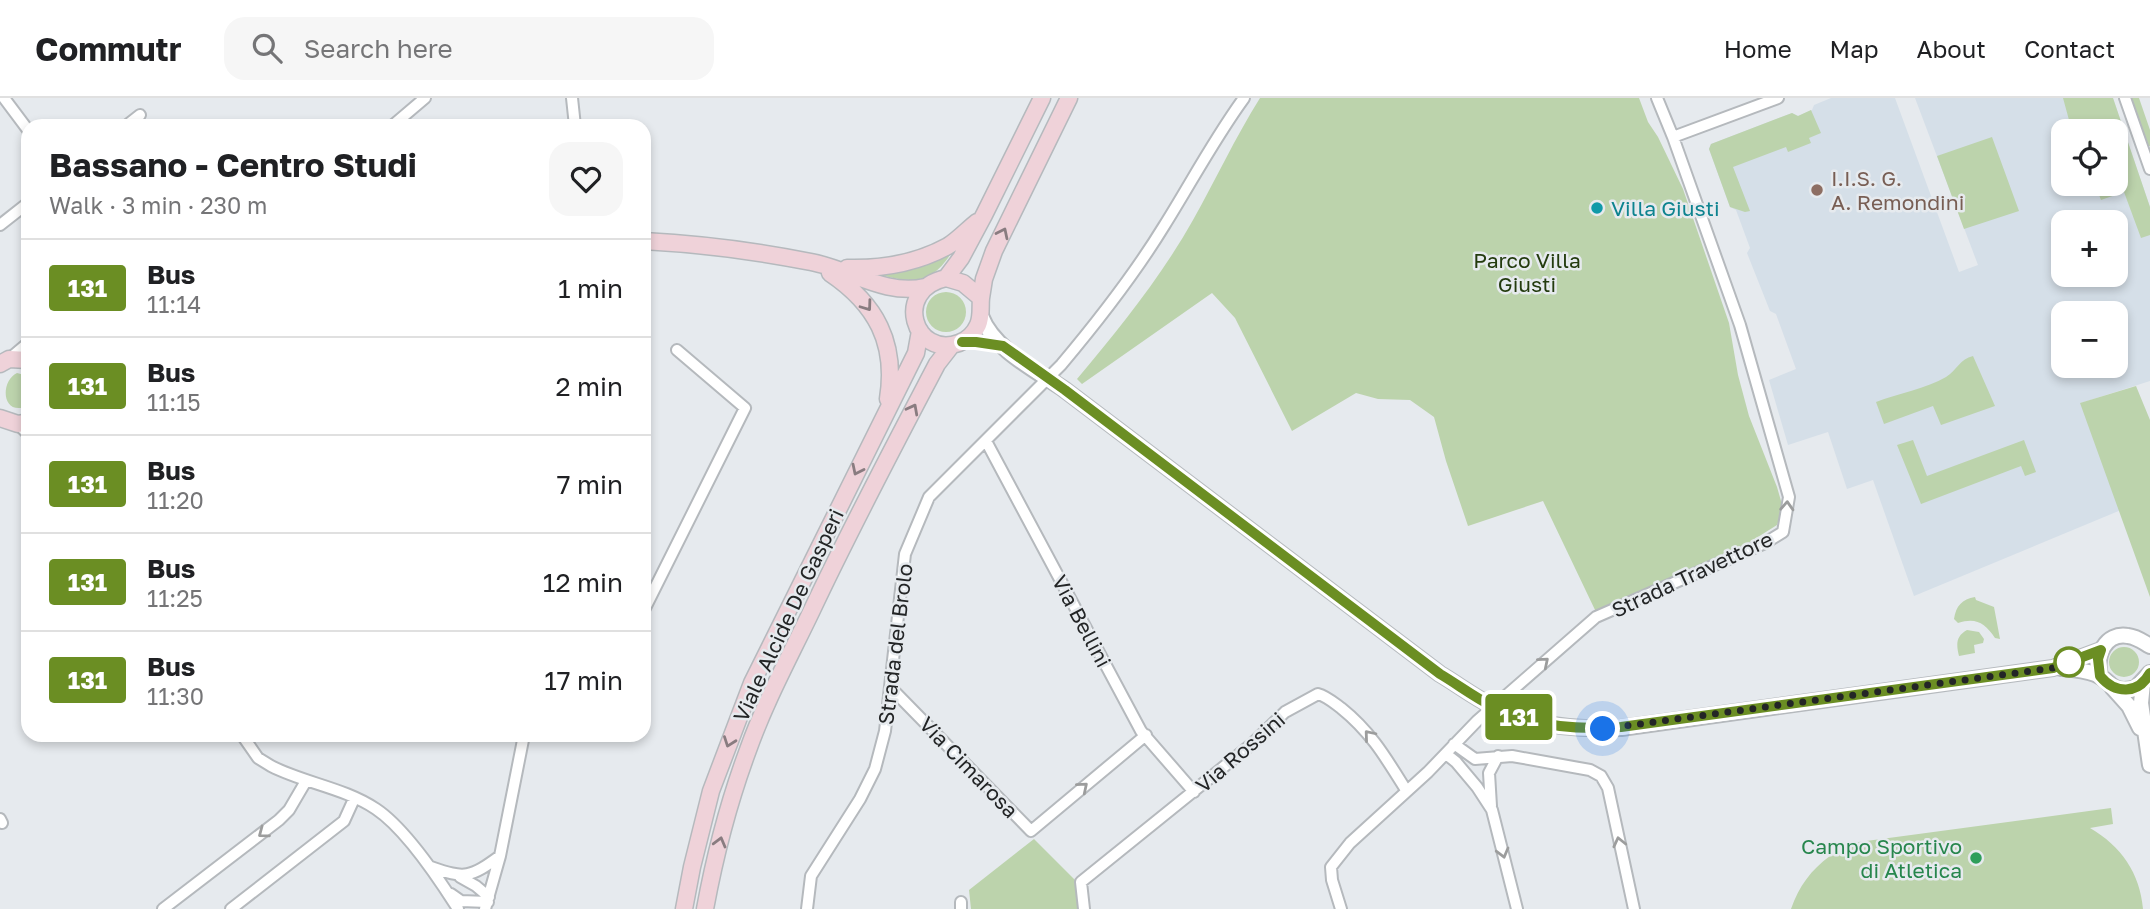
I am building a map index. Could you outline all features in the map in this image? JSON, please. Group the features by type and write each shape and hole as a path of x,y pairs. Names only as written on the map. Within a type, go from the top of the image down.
{"main road":[{"path":"946,278 961,258 984,215 1042,98"},
{"path":"981,316 984,279 994,251 1069,98"},
{"path":"835,268 877,269 919,258 949,246 984,215"},
{"path":"651,242 749,251 815,262 898,290 925,286 946,278 963,283 981,298"},
{"path":"815,262 848,285 864,300 875,316 886,341 891,384 887,409"},
{"path":"880,284 894,295 931,342 956,344"},
{"name":"Viale Alcide De Gasperi","path":"684,909 711,792 752,683 916,353 916,299 925,286"},
{"name":"Viale Alcide De Gasperi","path":"705,909 733,795 748,749 769,701 853,525 937,364 956,344 971,336 978,327 981,316"},
{"path":"3,361 21,360"}],"street":[{"path":"4,98 21,121"},
{"path":"400,119 425,98"},
{"path":"572,98 574,119"},
{"name":"Strada del Brolo","path":"807,909 811,876 860,799 875,769 885,731 905,554 929,497 1080,343 1165,226 1219,132 1244,98"},
{"name":"Strada Travettore","path":"1341,909 1331,867 1350,844 1446,754 1492,706 1596,617 1765,543 1783,531 1789,497 1740,325 1657,98"},
{"path":"1673,137 1778,98"},
{"path":"2125,98 2150,169"},
{"path":"135,119 140,115"},
{"path":"0,225 21,208"},
{"path":"981,316 990,334 1003,346 1440,674 1492,706 1546,724 1612,728 2053,668 2100,676 2129,706 2146,738"},
{"path":"956,344 984,342 1003,346"},
{"path":"3,361 21,348"},
{"path":"651,596 745,408 677,350"},
{"name":"Via Bellini","path":"985,441 1146,735 1194,792"},
{"path":"2100,676 2098,659 2106,643 2123,635 2132,636 2148,647"},
{"path":"2053,668 2101,650"},
{"path":"2112,687 2128,690 2146,678"},
{"path":"2146,678 2141,703 2150,765"},
{"name":"Via Cimarosa","path":"890,687 1031,831 1146,735"},
{"name":"Via Rossini","path":"1084,909 1082,882 1252,744 1285,712 1318,694 1356,720 1373,737 1406,790"},
{"path":"247,742 258,758 288,775 376,809 393,824 430,867 458,909"},
{"path":"487,903 500,856 523,742"},
{"path":"1454,744 1475,759 1512,756 1590,770 1601,776 1608,788 1634,909"},
{"path":"1446,754 1470,778 1492,810"},
{"path":"1498,756 1489,773 1488,788 1517,909"},
{"path":"163,909 279,820 289,810 306,781"},
{"path":"231,909 344,821 354,799"},
{"path":"456,876 482,868 500,856"},
{"path":"430,867 466,879 487,903"},
{"path":"448,892 461,901 487,903"}],"shaded area":[{"path":"1831,98 1895,98 1959,272 1978,265 1915,98 2113,98 2120,119 2051,119 2051,196 2128,196 2128,142 2150,207 2150,381 2081,403 2121,510 1914,596 1873,480 1847,489 1828,432 1788,445 1769,380 1796,369 1776,314 1770,311 1747,253 1750,248 1736,210 1730,207 1709,149 1711,144 1792,113 1798,116 1812,110 1814,105"}],"green space":[{"name":"Parco Villa Giusti","path":"1260,98 1639,98 1648,122 1683,189 1729,323 1738,375 1749,416 1783,508 1777,525 1742,547 1596,612 1543,501 1468,526 1434,417 1410,400 1378,399 1356,393 1292,431 1235,318 1212,293 1082,384 1077,379 1139,302 1181,241"},
{"path":"2063,98 2113,98 2120,119 2069,119"},
{"path":"2129,98 2139,98 2150,130 2150,146 2144,146"},
{"path":"1811,110 1821,133 1809,138 1811,143 1788,152 1786,147 1733,167 1750,211 1730,207 1709,149 1711,144 1792,113 1798,116"},
{"path":"1992,137 2019,211 1964,229 1937,156"},
{"path":"2128,142 2150,207 2150,235 2141,238 2125,196 2128,196"},
{"path":"954,248 947,260 931,275 902,280 878,274"},
{"path":"946,292 954,293 960,298 965,304 965,320 960,326 954,331 946,332 938,331 932,326 927,320 926,312 927,304 932,298 938,293"},
{"path":"1973,356 1995,406 1941,425 1933,406 1884,424 1876,402 1938,381"},
{"path":"17,373 21,374 21,408 12,407 6,397 11,377"},
{"path":"2136,386 2150,420 2150,597 2080,403"},
{"path":"1913,440 1927,476 2024,440 2036,472 2025,476 2021,466 1921,504 1897,445"},
{"path":"1975,597 1976,600 1994,607 2000,639 1995,638 1988,628 1980,623 1958,623 1954,619 1960,604"},
{"path":"1967,630 1979,632 1984,639 1983,643 1974,645 1975,653 1959,656 1958,641"},
{"path":"2124,647 2135,651 2139,662 2135,673 2124,677 2113,673 2109,662 2113,651"},
{"name":"Campo Sportivo di Atletica","path":"2111,808 2113,824 2090,828 2111,843 2127,862 2138,884 2143,909 1791,909 1806,879 1830,856 1829,846"},
{"path":"1034,839 1077,882 1079,909 971,909 969,890"}],"bus line":[{"name":"131","path":"962,342 1003,346 1440,674 1492,706 1522,718 1583,728 1621,727 2053,668 2101,650 2098,659 2100,676 2112,687 2128,690 2136,688 2150,673"}],"place":[{"name":"I.I.S. G. A. Remondini","path":"1817,190"},
{"name":"Villa Giusti","path":"1597,208"},
{"name":"Campo Sportivo di Atletica","path":"1976,858"}],"route":[{"path":"1603,729 2053,668 2074,661 2069,662"}]}
